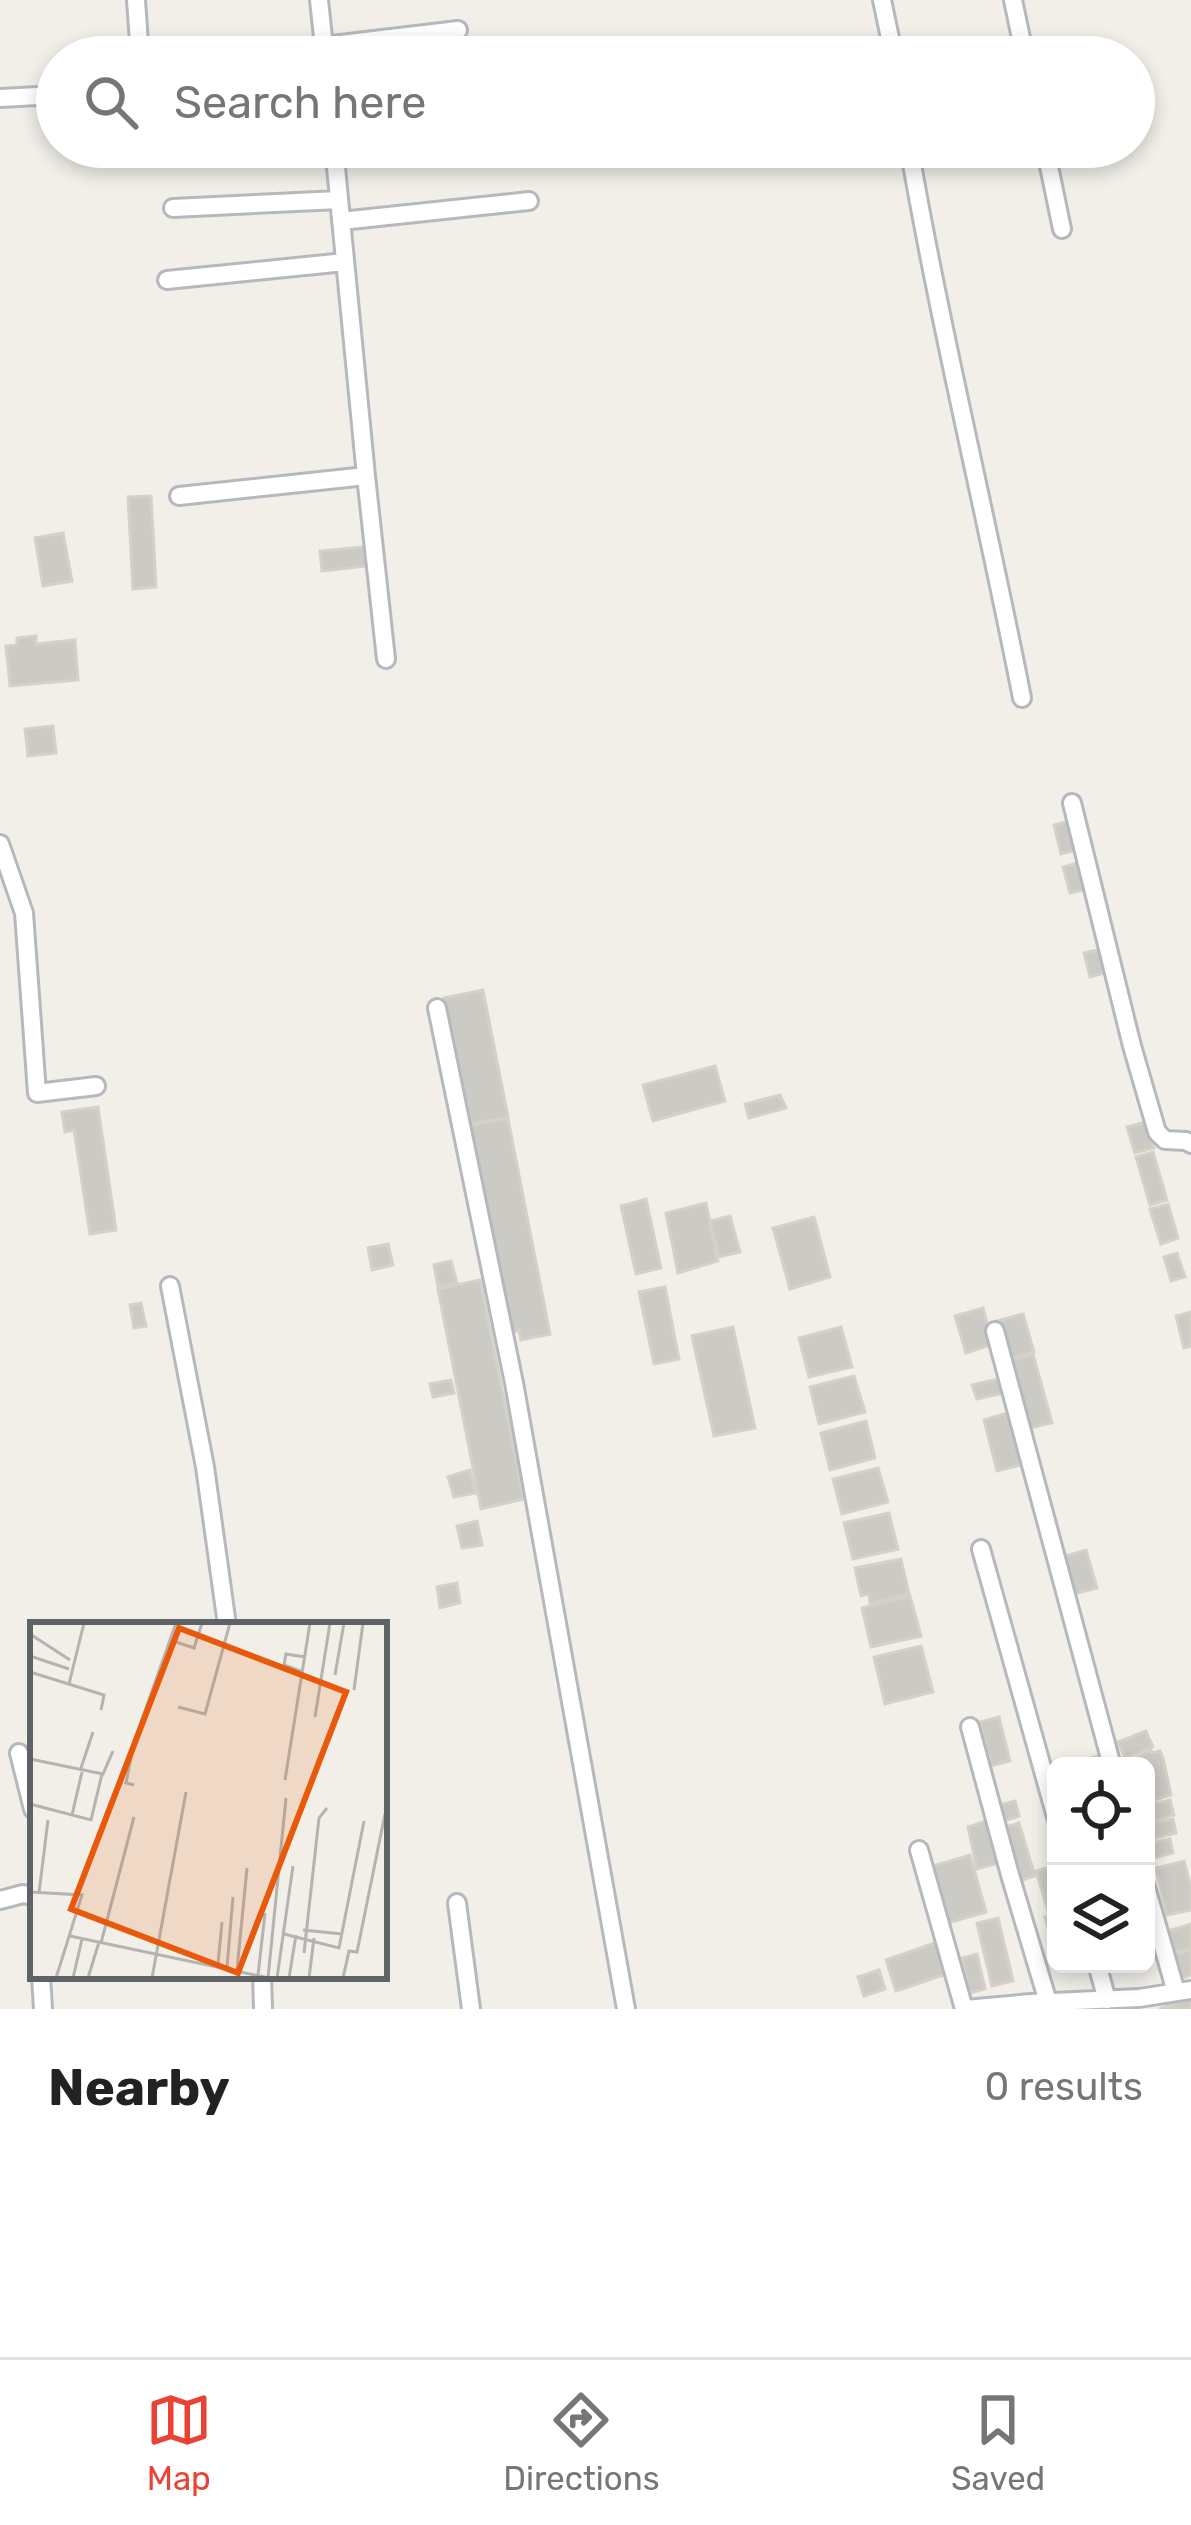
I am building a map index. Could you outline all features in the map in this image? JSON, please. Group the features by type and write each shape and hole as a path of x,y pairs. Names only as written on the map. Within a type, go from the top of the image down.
{"street":[{"path":"136,0 139,36"},
{"path":"319,0 322,36"},
{"path":"882,0 890,36"},
{"path":"1013,0 1021,36"},
{"path":"421,36 458,30"},
{"path":"0,98 36,96"},
{"path":"336,168 386,659"},
{"path":"913,168 1022,698"},
{"path":"1049,168 1062,229"},
{"path":"173,208 339,200"},
{"path":"341,221 529,201"},
{"path":"167,280 345,262"},
{"path":"179,496 366,476"},
{"path":"1072,803 1157,1132 1165,1140 1191,1144"},
{"path":"0,844 24,913 37,1093 96,1086"},
{"path":"437,1008 514,1383 626,2009"},
{"path":"170,1286 205,1468 227,1622"},
{"path":"995,1331 1110,1757"},
{"path":"981,1549 1047,1785"},
{"path":"970,1727 1041,2005"},
{"path":"19,1753 30,1797"},
{"path":"919,1850 965,2009 1107,2000 1140,2004 1183,1991 1155,1912"},
{"path":"0,1900 30,1895"},
{"path":"457,1903 471,2009"},
{"path":"1100,1973 1107,2000"},
{"path":"41,1979 44,2009"}],"building":[{"path":"151,496 156,587 133,589 128,497"},
{"path":"63,533 72,581 43,586 35,538"},
{"path":"364,547 366,566 322,571 320,551"},
{"path":"36,636 36,644 75,640 78,680 10,686 6,646 17,645 17,638"},
{"path":"53,726 56,753 28,756 25,729"},
{"path":"1072,820 1080,849 1061,854 1054,825"},
{"path":"1081,862 1088,889 1070,893 1063,867"},
{"path":"1102,949 1108,972 1090,977 1084,953"},
{"path":"483,990 508,1117 470,1124 444,998"},
{"path":"715,1066 725,1101 653,1121 643,1085"},
{"path":"780,1095 786,1108 749,1118 745,1104"},
{"path":"98,1107 116,1230 90,1234 74,1130 65,1132 62,1112"},
{"path":"508,1119 550,1334 521,1340 519,1330 510,1334 469,1125"},
{"path":"1146,1122 1154,1148 1135,1153 1127,1127"},
{"path":"1153,1152 1167,1200 1150,1205 1136,1157"},
{"path":"646,1199 661,1268 636,1274 621,1206"},
{"path":"706,1203 718,1261 678,1273 666,1213"},
{"path":"1168,1204 1178,1238 1161,1244 1150,1209"},
{"path":"730,1216 740,1252 719,1257 710,1221"},
{"path":"814,1217 830,1277 790,1289 773,1228"},
{"path":"388,1244 393,1265 372,1270 368,1248"},
{"path":"1177,1253 1185,1277 1171,1281 1164,1257"},
{"path":"451,1261 457,1283 438,1287 434,1265"},
{"path":"480,1280 524,1499 481,1509 438,1289"},
{"path":"665,1287 679,1359 654,1364 639,1292"},
{"path":"141,1303 146,1326 134,1328 130,1305"},
{"path":"983,1308 993,1344 966,1353 955,1316"},
{"path":"1191,1312 1191,1346 1184,1348 1176,1316"},
{"path":"1023,1314 1034,1352 1008,1359 997,1321"},
{"path":"733,1327 755,1428 714,1436 692,1336"},
{"path":"841,1327 852,1367 809,1377 799,1338"},
{"path":"1033,1354 1052,1423 1026,1429 1008,1362"},
{"path":"854,1376 865,1412 819,1424 810,1387"},
{"path":"998,1379 1004,1393 977,1399 972,1385"},
{"path":"451,1380 454,1393 433,1397 430,1384"},
{"path":"1011,1412 1025,1464 997,1471 984,1420"},
{"path":"866,1421 875,1458 830,1470 821,1433"},
{"path":"878,1468 888,1502 842,1514 833,1479"},
{"path":"470,1470 475,1493 454,1497 448,1477"},
{"path":"889,1513 898,1549 853,1559 844,1523"},
{"path":"477,1521 482,1545 462,1548 457,1526"},
{"path":"1086,1550 1097,1588 1070,1595 1059,1558"},
{"path":"901,1559 909,1594 870,1603 869,1594 861,1596 855,1568"},
{"path":"457,1583 460,1603 440,1608 437,1587"},
{"path":"910,1596 921,1636 871,1647 862,1608"},
{"path":"921,1646 933,1692 885,1704 874,1657"},
{"path":"999,1717 1010,1761 991,1766 980,1722"},
{"path":"1146,1731 1153,1747 1125,1757 1118,1742"},
{"path":"1160,1751 1171,1795 1155,1800 1155,1757 1137,1757"},
{"path":"1170,1800 1174,1815 1155,1820 1155,1804"},
{"path":"1015,1801 1019,1816 1004,1821 999,1805"},
{"path":"1173,1819 1176,1833 1155,1838 1155,1823"},
{"path":"989,1820 999,1863 977,1869 968,1827"},
{"path":"1019,1823 1035,1876 1019,1881 1003,1828"},
{"path":"1170,1839 1173,1853 1155,1858 1155,1842"},
{"path":"970,1855 986,1912 942,1925 926,1868"},
{"path":"1184,1861 1191,1910 1167,1915 1156,1868"},
{"path":"1047,1868 1047,1908 1036,1871"},
{"path":"998,1918 1013,1981 992,1986 977,1923"},
{"path":"1191,1924 1191,1948 1170,1954 1164,1932"},
{"path":"935,1943 946,1974 896,1991 886,1960"},
{"path":"1191,1950 1191,1975 1180,1979 1173,1955"},
{"path":"977,1954 985,1989 970,1993 962,1958"},
{"path":"879,1970 885,1989 864,1996 858,1977"},
{"path":"1191,1999 1191,2009 1159,2009"}]}
